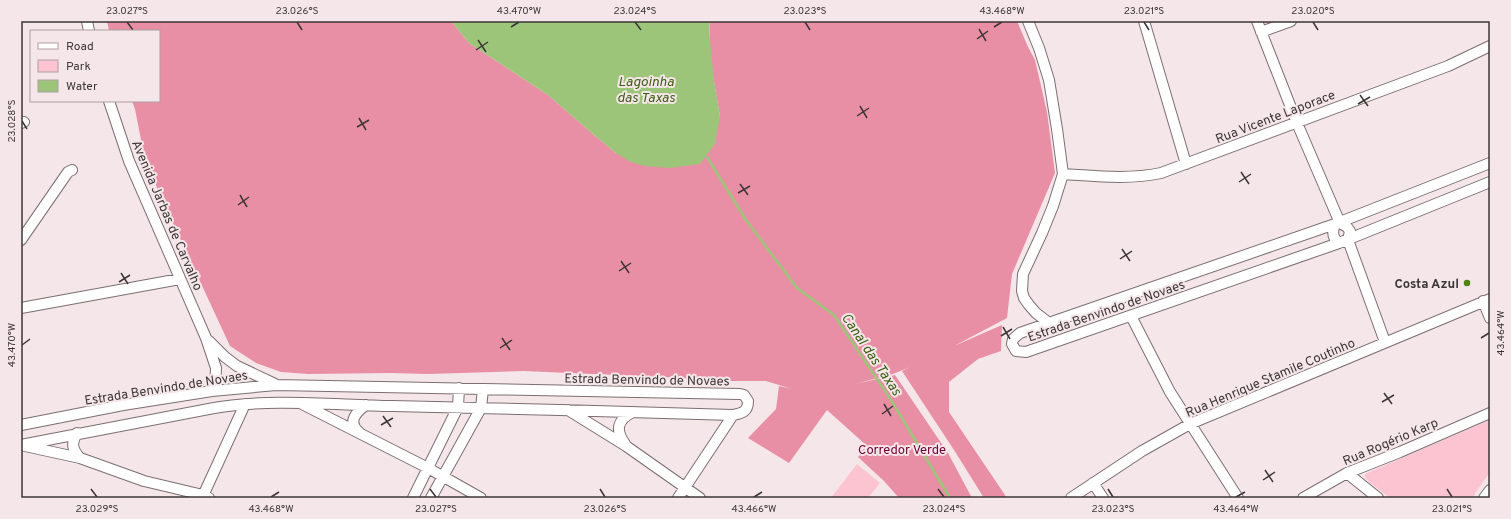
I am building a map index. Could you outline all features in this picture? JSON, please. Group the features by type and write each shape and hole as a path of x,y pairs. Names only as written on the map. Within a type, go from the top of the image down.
{"street":[{"path":"1028,21 1040,48 1049,80 1058,129 1063,174 1053,206 1023,274 1022,282 1024,298 1029,305 1049,323"},
{"path":"1144,21 1186,164"},
{"path":"1257,21 1338,224 1347,227 1350,231 1344,242"},
{"path":"1261,32 1291,21"},
{"name":"Rua Vicente Laporace","path":"1063,174 1127,178 1161,172 1448,66 1490,46"},
{"name":"Avenida Jarbas de Carvalho","path":"109,102 129,161 206,338 216,368 215,390"},
{"name":"Estrada Benvindo de Novaes","path":"1490,164 1338,224 1049,323 1016,336 1012,344 1016,350 1026,352 1344,242 1490,182"},
{"path":"21,240 68,172 72,170"},
{"path":"1338,224 1333,229 1333,236 1344,242 1385,342"},
{"path":"21,308 180,279"},
{"path":"1486,300 1490,318"},
{"name":"Rua Henrique Stamile Coutinho","path":"1071,498 1142,451 1190,424 1486,300"},
{"path":"1131,316 1170,392 1238,498"},
{"name":"Avenida Jarbas de Carvalho","path":"206,338 224,357 237,366 276,385"},
{"name":"Estrada Benvindo de Novaes","path":"21,425 123,405 215,390 276,385 744,395 748,401 747,409 741,413 733,414"},
{"path":"413,498 458,407 459,388"},
{"path":"431,498 481,408 483,389"},
{"path":"21,445 77,433 214,408 245,404 299,402 733,414"},
{"path":"299,402 428,468 481,498"},
{"path":"21,445 80,458 144,480 205,497 245,404"},
{"path":"361,434 355,428 353,422 358,411 366,405"},
{"path":"568,410 626,446 700,498"},
{"path":"626,446 618,432 619,426 622,419 632,412"},
{"name":"Rua Rogério Karp","path":"1303,498 1347,473 1490,413"},
{"path":"678,498 733,414"},
{"path":"77,433 72,443 73,448 80,458"},
{"path":"1347,473 1378,498"},
{"path":"1093,483 1103,498"},
{"path":"1484,498 1490,490"}],"green space":[{"name":"Corredor Verde","path":"107,21 451,21 469,43 548,95 616,153 720,116 711,56 709,32 710,21 1017,21 1035,60 1047,112 1055,173 1012,274 1007,318 954,346 1002,325 1001,351 978,359 949,382 949,412 1007,498 984,498 902,371 910,367 893,374 855,384 895,375 948,453 972,498 899,498 884,481 858,457 866,445 827,410 789,463 748,438 776,409 779,386 792,389 766,381 705,381 683,378 524,371 428,374 308,374 281,372 256,363 230,346 159,193 143,150 132,102 160,102 160,30 109,30"},
{"path":"1490,420 1490,472 1472,498 1390,498 1365,477 1365,474"},
{"path":"857,464 880,483 868,498 831,498"}],"water":[{"name":"Lagoinha das Taxas","path":"451,21 710,21 709,31 714,81 720,116 715,144 700,164 670,168 645,166 631,162 616,153 548,95 469,43"}],"waterway":[{"name":"Canal das Taxas","path":"707,157 746,220 797,288 834,315 891,400 950,498"}],"place":[{"name":"Costa Azul","path":"1467,283"}]}
